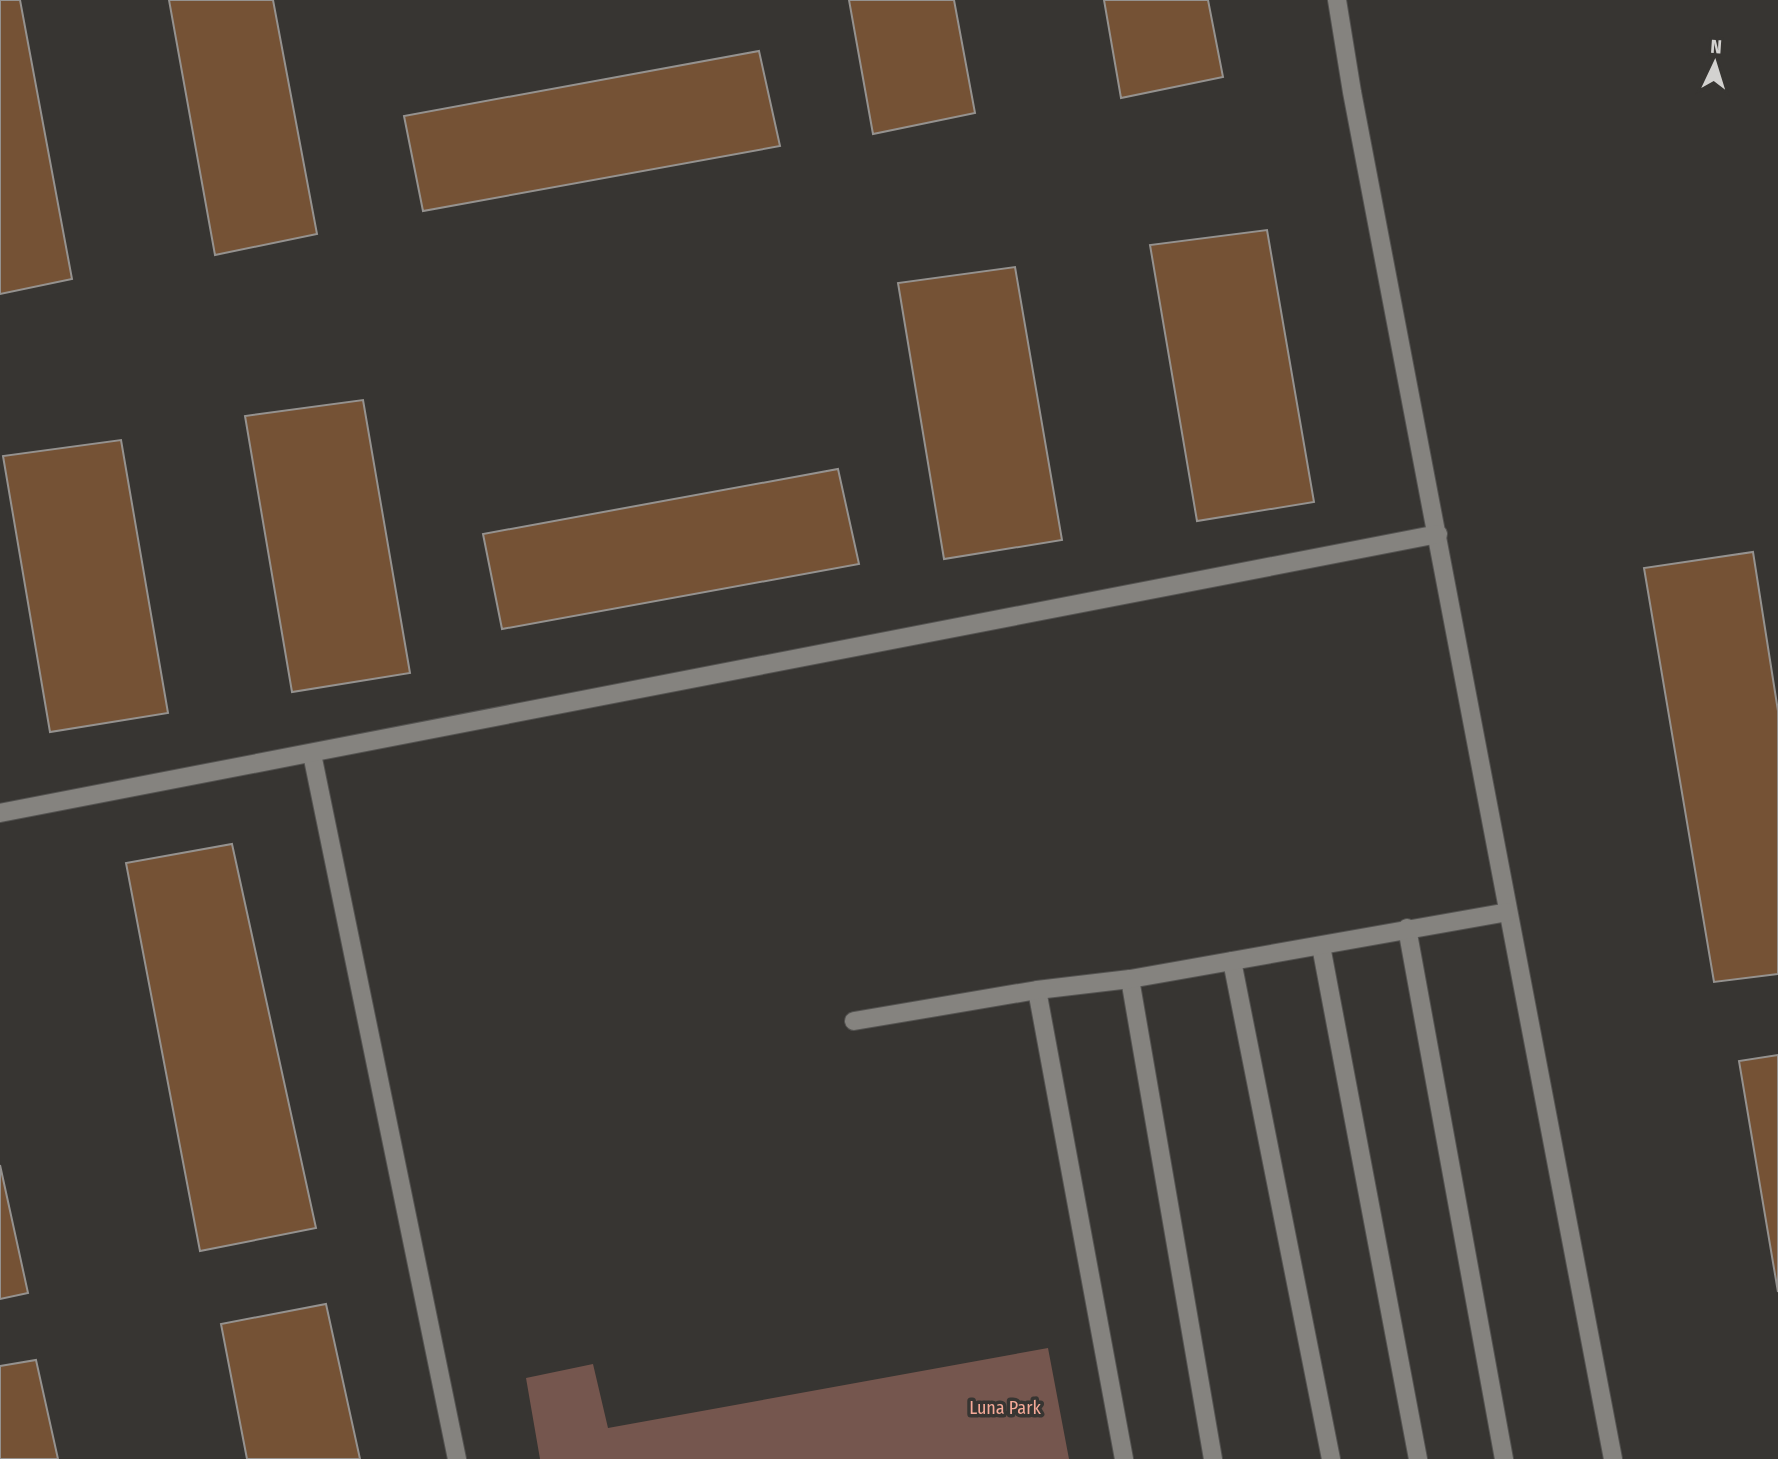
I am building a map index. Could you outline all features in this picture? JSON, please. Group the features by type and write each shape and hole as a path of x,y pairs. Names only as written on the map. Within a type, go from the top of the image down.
{"street":[{"path":"1337,0 1352,92 1613,1459"},
{"path":"0,813 1438,534"},
{"path":"312,754 457,1459"},
{"path":"853,1021 1037,990 1130,979 1508,912"},
{"path":"1407,929 1504,1459"},
{"path":"1321,946 1418,1459"},
{"path":"1232,961 1331,1459"},
{"path":"1130,979 1213,1459"},
{"path":"1037,990 1124,1459"}],"green space":[{"name":"Luna Park","path":"1048,1348 1069,1459 540,1459 526,1378 593,1364 608,1428"}],"building":[{"path":"0,0 20,0 72,279 0,294"},
{"path":"169,0 273,0 317,234 215,255"},
{"path":"849,0 954,0 975,113 873,134"},
{"path":"1104,0 1208,0 1223,77 1121,98"},
{"path":"759,51 780,146 423,211 404,116"},
{"path":"1267,230 1314,502 1197,521 1150,245"},
{"path":"1015,267 1062,540 944,559 898,283"},
{"path":"363,400 410,673 292,692 245,416"},
{"path":"121,440 168,713 50,732 3,456"},
{"path":"838,469 859,564 502,629 483,534"},
{"path":"1753,552 1778,711 1778,974 1714,982 1644,568"},
{"path":"232,844 316,1228 200,1251 126,863"},
{"path":"1778,1055 1778,1292 1739,1061"},
{"path":"0,1165 28,1293 0,1299"},
{"path":"326,1304 360,1459 247,1459 221,1324"},
{"path":"36,1360 58,1459 0,1459 0,1366"}]}
